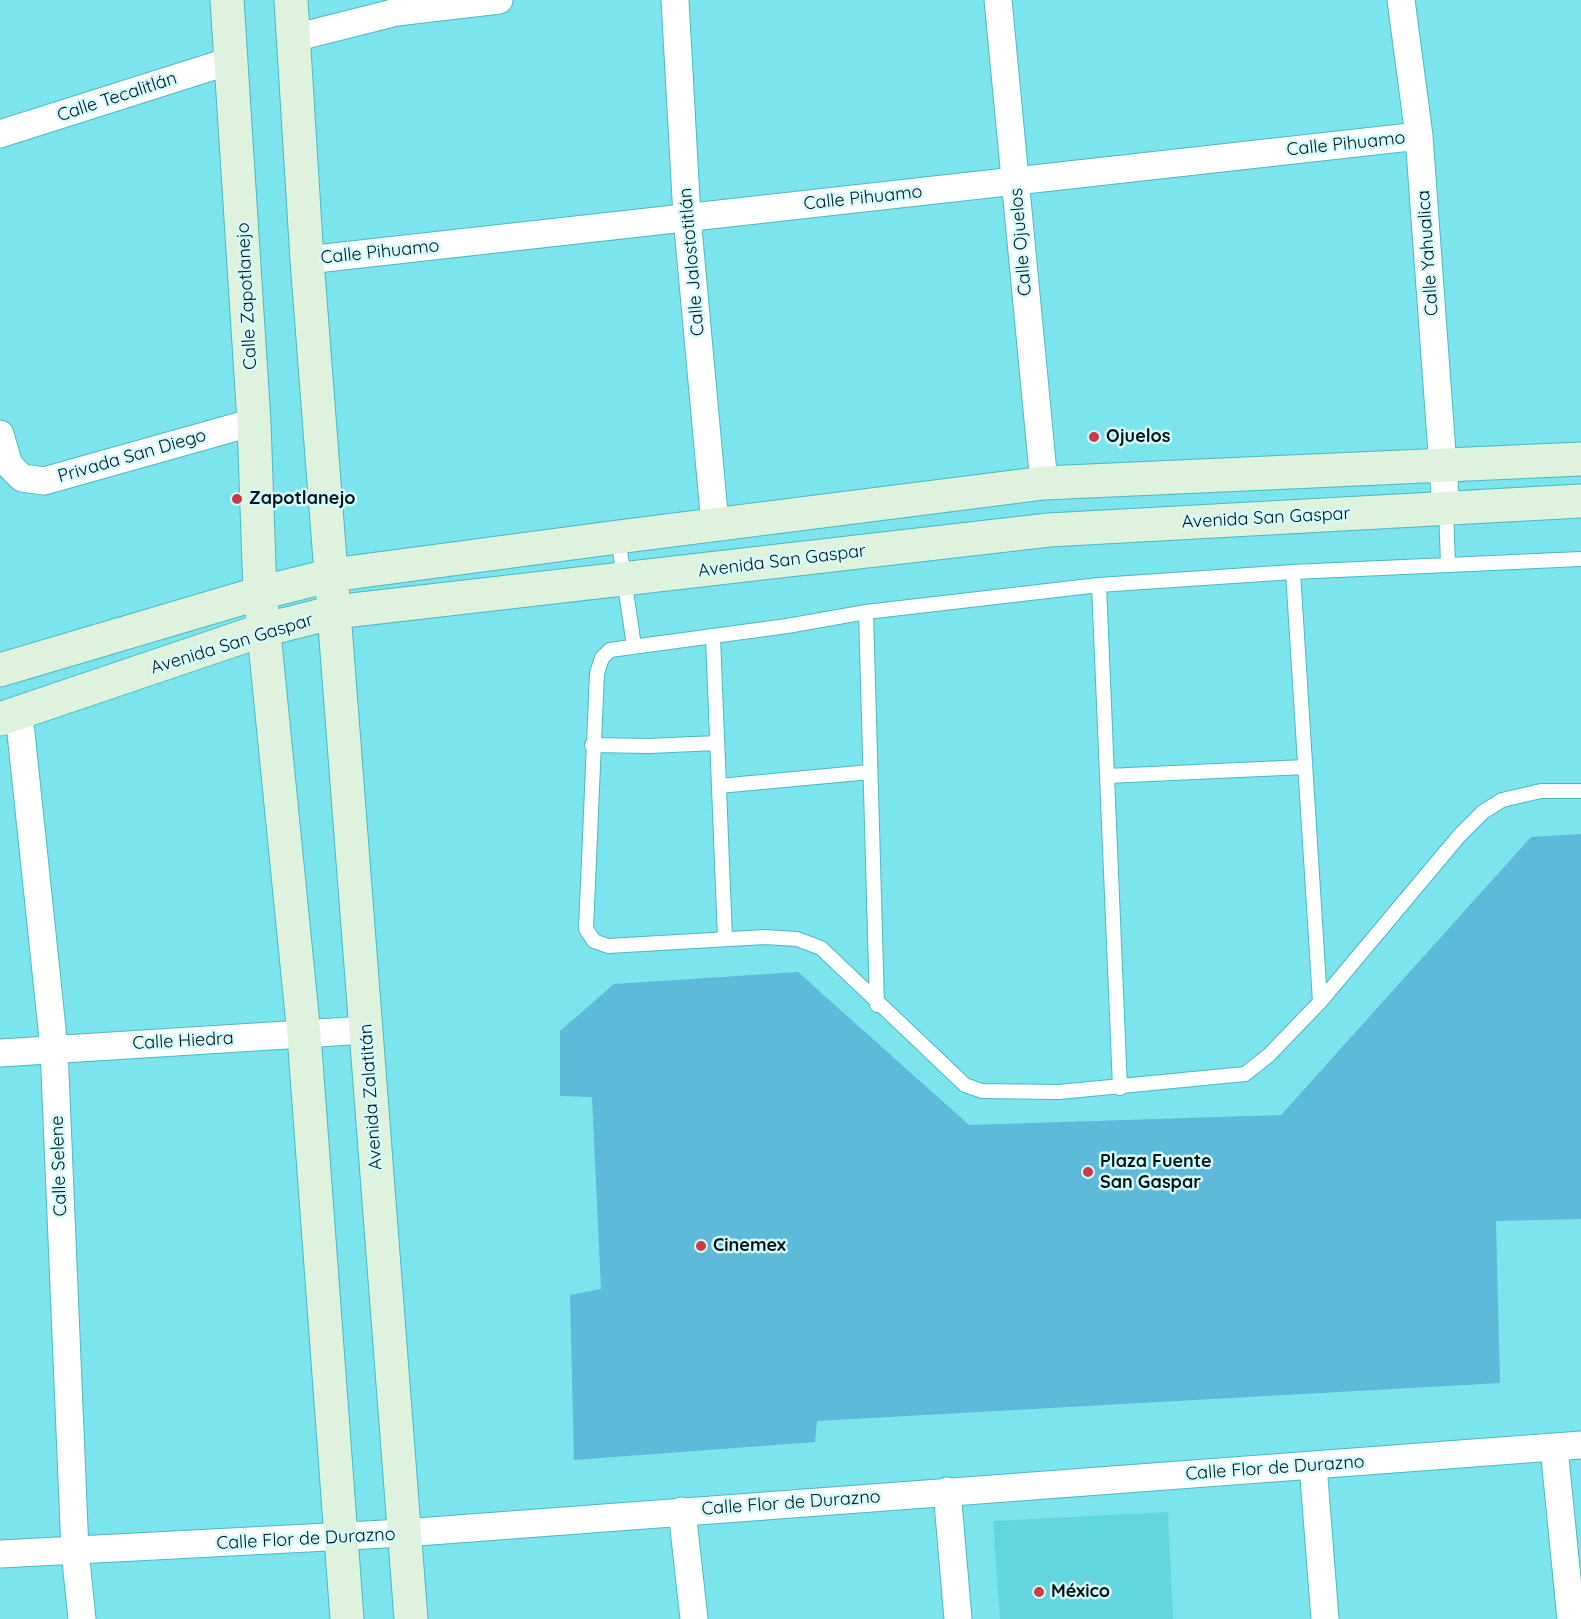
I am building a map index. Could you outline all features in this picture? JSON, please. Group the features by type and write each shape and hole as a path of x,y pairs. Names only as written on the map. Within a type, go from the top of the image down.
{"street":[{"name":"Calle Zapotlanejo","path":"227,0 233,60 254,422 260,593"},
{"path":"291,0 307,260 332,575"},
{"path":"294,38 397,12 499,0"},
{"name":"Calle Jalostotitlán","path":"675,0 687,217 715,524"},
{"name":"Calle Ojuelos","path":"998,0 1044,483"},
{"name":"Calle Yahualica","path":"1401,0 1419,136 1446,508"},
{"name":"Calle Tecalitlán","path":"0,134 233,60"},
{"name":"Calle Pihuamo","path":"307,260 1419,136"},
{"name":"Privada San Diego","path":"0,434 9,465 22,478 44,481 254,422"},
{"path":"0,670 260,593 332,575 1044,483 1581,459"},
{"name":"Avenida San Gaspar","path":"10,717 263,630 334,612 1049,530 1581,501"},
{"name":"Avenida Zalatitán","path":"332,575 411,1619"},
{"path":"260,593 304,1035 348,1619"},
{"name":"Calle Selene","path":"10,717 54,1048 75,1551 82,1619"},
{"name":"Calle Hiedra","path":"0,1053 366,1030"},
{"name":"Calle Flor de Durazno","path":"0,1554 404,1533 1581,1445"},
{"path":"1554,1448 1571,1619"},
{"path":"1313,1465 1325,1619"},
{"path":"948,1491 958,1619"},
{"path":"682,1511 694,1619"}],"lane":[{"path":"1446,508 1448,566"},
{"path":"618,537 634,646"},
{"path":"1581,558 1293,572 1099,585 866,612 713,637 610,650 602,658 597,673 592,745 586,929 594,941 608,946 725,939 797,939 820,948 877,1005 965,1085 982,1091 1059,1092 1120,1088 1245,1074 1269,1055 1320,1002 1459,836 1483,812 1502,800 1541,791 1581,791"},
{"path":"1293,572 1320,1002"},
{"path":"1099,585 1120,1088"},
{"path":"866,612 877,1005"},
{"path":"713,637 725,939"},
{"path":"592,745 650,746 716,743"},
{"path":"1107,776 1305,767"},
{"path":"719,786 870,772"}],"shaded area":[{"path":"1168,1512 1173,1619 1000,1619 993,1521"}],"building":[{"name":"Plaza Fuente San Gaspar","path":"1581,834 1581,1219 1496,1221 1500,1383 817,1421 815,1442 574,1460 570,1295 601,1289 592,1097 560,1096 560,1031 614,984 798,972 969,1125 1281,1115 1531,837"}],"place":[{"name":"Ojuelos","path":"1094,437"},
{"name":"Zapotlanejo","path":"237,499"},
{"name":"Plaza Fuente San Gaspar","path":"1088,1172"},
{"name":"Cinemex","path":"701,1246"},
{"name":"México","path":"1039,1592"}]}
